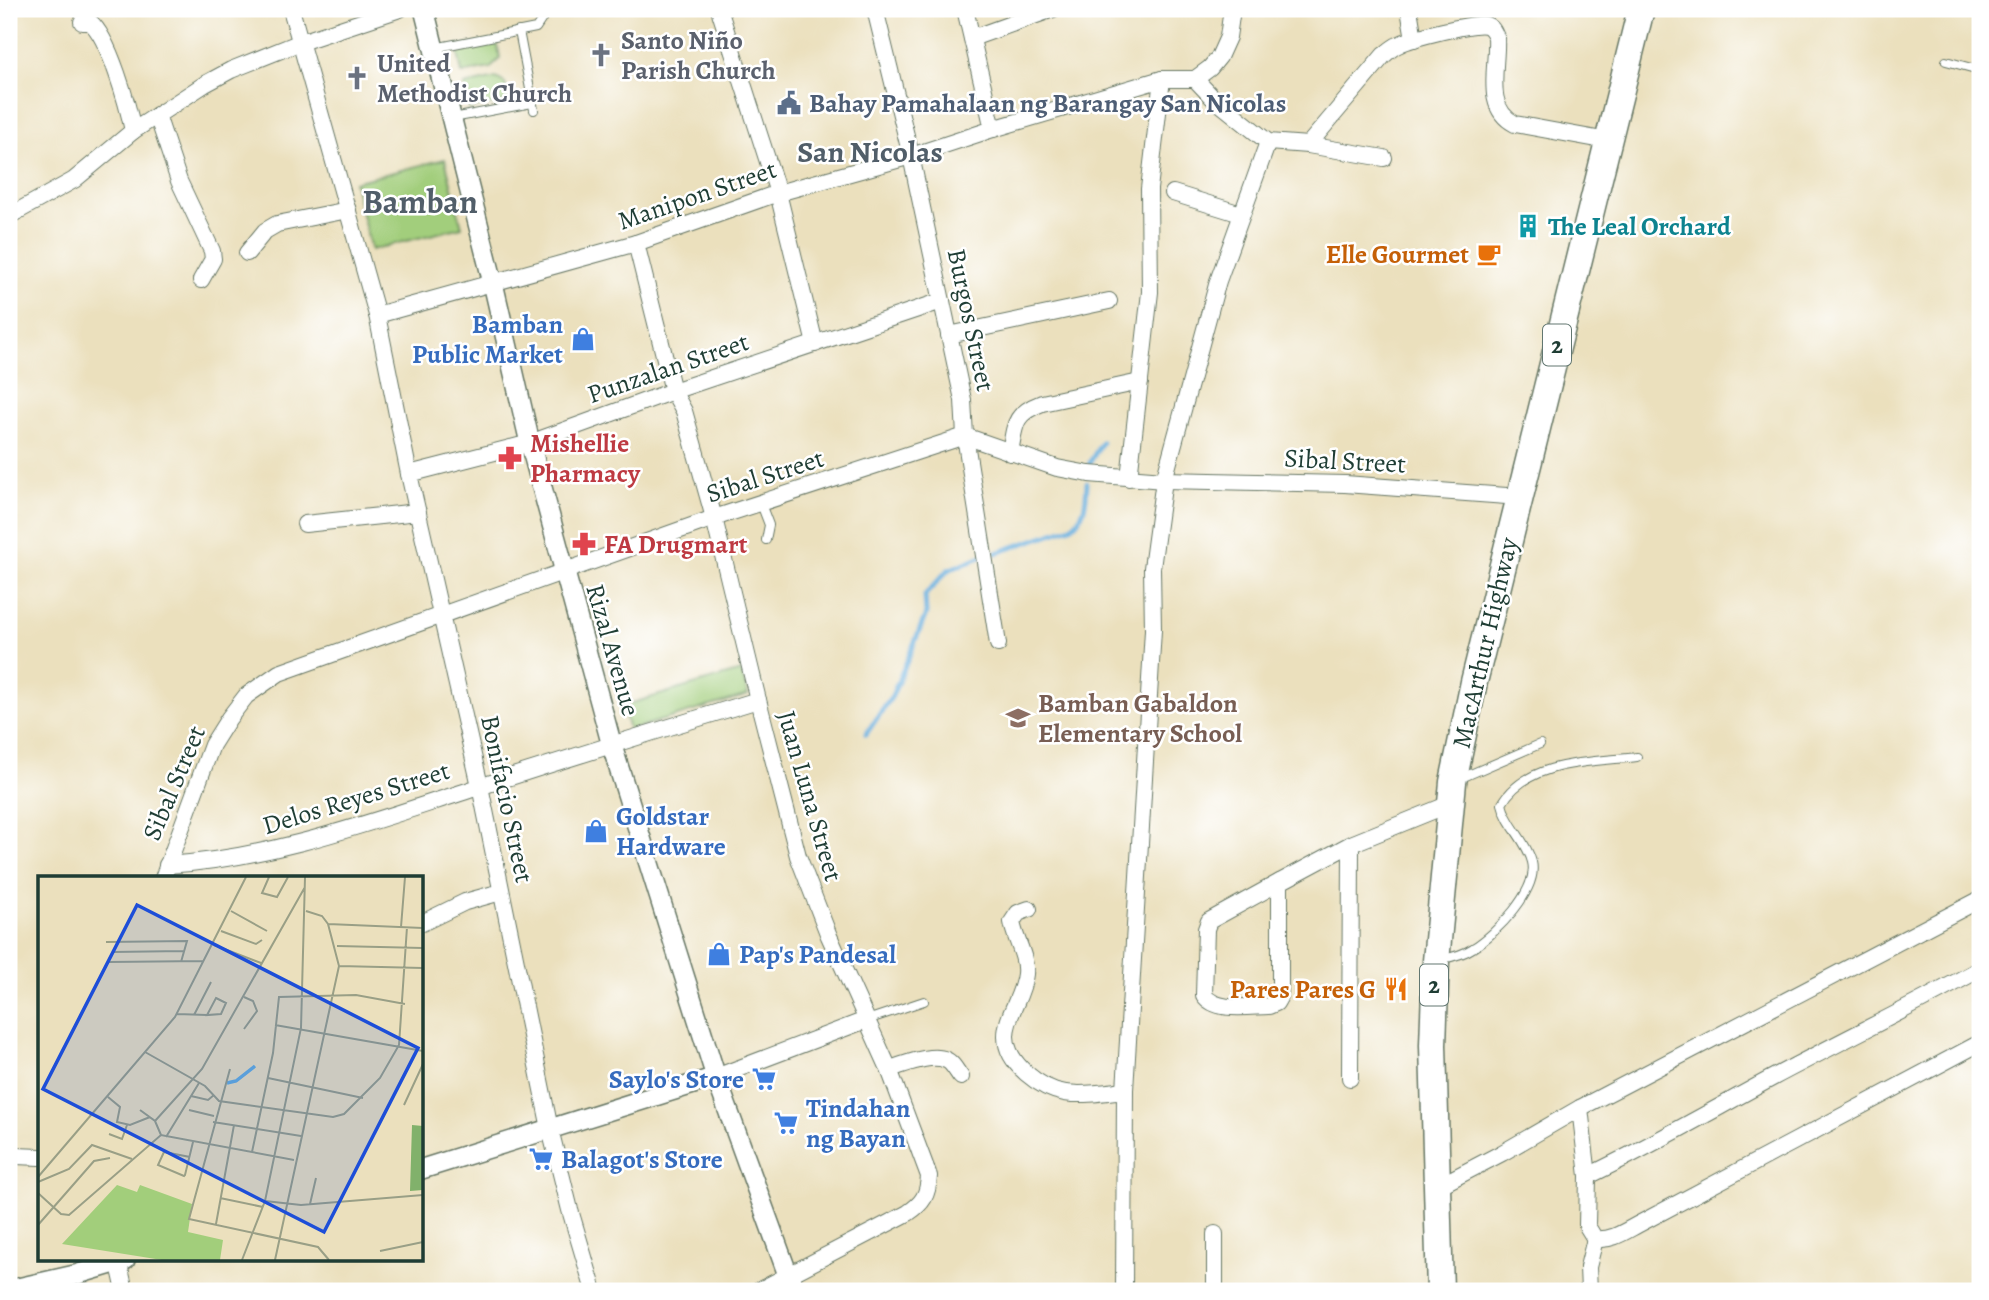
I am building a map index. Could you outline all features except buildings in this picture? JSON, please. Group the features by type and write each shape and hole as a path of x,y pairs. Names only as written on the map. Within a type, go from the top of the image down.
{"highway":[{"name":"MacArthur Highway","path":"1440,1291 1433,1045 1436,961 1452,792 1474,682 1641,9"}],"street":[{"name":"Bonifacio Street","path":"291,9 377,315 409,474 480,786 550,1129 594,1291"},
{"path":"9,216 74,180 133,131 205,84 301,42 400,9"},
{"name":"Rizal Avenue","path":"424,9 530,443 612,746 716,1077 792,1283"},
{"path":"719,9 778,193 815,344"},
{"name":"Burgos Street","path":"875,9 911,156 963,400 965,436 998,645"},
{"path":"965,9 993,129"},
{"path":"972,38 1053,9"},
{"path":"1232,9 1228,37 1219,57 1195,79 1212,97 1268,142 1308,145 1384,158"},
{"path":"1409,9 1414,38"},
{"path":"82,22 90,22 101,35 133,131"},
{"path":"1308,145 1384,55 1397,45 1414,38 1476,25 1487,25 1493,29 1496,37 1495,98 1502,115 1515,124 1608,141"},
{"path":"1129,478 1150,292 1149,189 1162,79"},
{"name":"Manipon Street","path":"377,315 636,243 778,193 911,156 1162,79 1195,79"},
{"path":"157,115 179,181 212,251 213,259 201,280"},
{"path":"1124,1291 1125,1090 1153,629 1152,568 1164,480 1218,281 1268,142"},
{"path":"1173,193 1241,214"},
{"path":"247,253 265,231 277,224 348,210"},
{"name":"Juan Luna Street","path":"636,243 673,391 684,411 714,518 798,856 829,936 889,1069 929,1176 928,1192 922,1203 908,1213 792,1283 758,1291"},
{"name":"Punzalan Street","path":"409,474 530,443 673,391 942,301"},
{"path":"949,335 1109,301"},
{"path":"1010,453 1015,423 1023,411 1030,407 1042,402 1140,382"},
{"name":"Sibal Street","path":"165,871 212,745 246,696 279,673 441,613 714,518 965,436 1057,468 1129,478 1345,484 1520,497"},
{"path":"304,524 418,512"},
{"name":"Delos Reyes Street","path":"165,871 268,851 345,831 758,700"},
{"path":"1280,882 1280,996 1276,1003 1269,1006 1216,1005 1208,1001 1204,995 1206,929 1209,921 1280,882 1452,792"},
{"path":"1350,1078 1352,844"},
{"path":"424,922 465,902 502,892"},
{"path":"1437,1187 1580,1108 1979,900"},
{"path":"1029,909 1018,913 1012,922 1026,972 1009,1022 1006,1036 1008,1047 1025,1072 1062,1093 1125,1090"},
{"path":"1588,1176 1911,1008 1980,969"},
{"path":"424,1168 716,1077 866,1020"},
{"path":"1595,1238 1614,1237 1637,1226 1980,1043"},
{"path":"889,1069 933,1058 944,1059 949,1061 961,1077"},
{"path":"1580,1108 1588,1176 1587,1226 1595,1238 1588,1267 1589,1291"},
{"path":"16,1156 38,1157"},
{"path":"1215,1234 1215,1291"},
{"path":"9,1290 117,1262"},
{"path":"120,1262 125,1291"}],"lane":[{"path":"434,48 536,27 541,19"},
{"path":"451,118 533,106 519,31"},
{"path":"1946,61 1979,70"},
{"path":"761,504 769,525 766,540"},
{"path":"1452,792 1540,744"},
{"path":"1436,961 1473,948 1511,913 1526,893 1533,865 1521,837 1504,816 1502,804 1508,794 1528,780 1569,764 1637,757"},
{"path":"866,1020 924,1001"}],"green space":[{"path":"497,41 500,58 491,68 462,73 457,48"},
{"path":"496,78 505,83 508,101 469,109 464,85"},
{"path":"445,159 462,227 371,250 354,182"},
{"path":"741,671 748,695 629,730 622,706"}],"waterway":[{"path":"1089,469 1090,462 1102,442"},
{"path":"996,553 1071,527 1082,513 1087,483"},
{"path":"866,734 892,696 912,649 926,614 925,595 948,570 982,556"}],"place":[{"name":"Santo Niño Parish Church","path":"601,55"},
{"name":"United Methodist Church","path":"357,78"},
{"name":"Bahay Pamahalaan ng Barangay San Nicolas","path":"789,103"},
{"name":"The Leal Orchard","path":"1528,226"},
{"name":"Elle Gourmet","path":"1489,254"},
{"name":"Bamban Public Market","path":"583,339"},
{"name":"Mishellie Pharmacy","path":"510,458"},
{"name":"FA Drugmart","path":"584,544"},
{"name":"Bamban Gabaldon Elementary School","path":"1018,718"},
{"name":"Goldstar Hardware","path":"596,831"},
{"name":"Pap's Pandesal","path":"719,954"},
{"name":"Pares Pares G","path":"1396,989"},
{"name":"Saylo's Store","path":"764,1079"},
{"name":"Tindahan ng Bayan","path":"786,1123"},
{"name":"Balagot's Store","path":"541,1159"}],"district":[{"name":"San Nicolas","path":"870,152"},
{"name":"Bamban","path":"420,201"}]}
